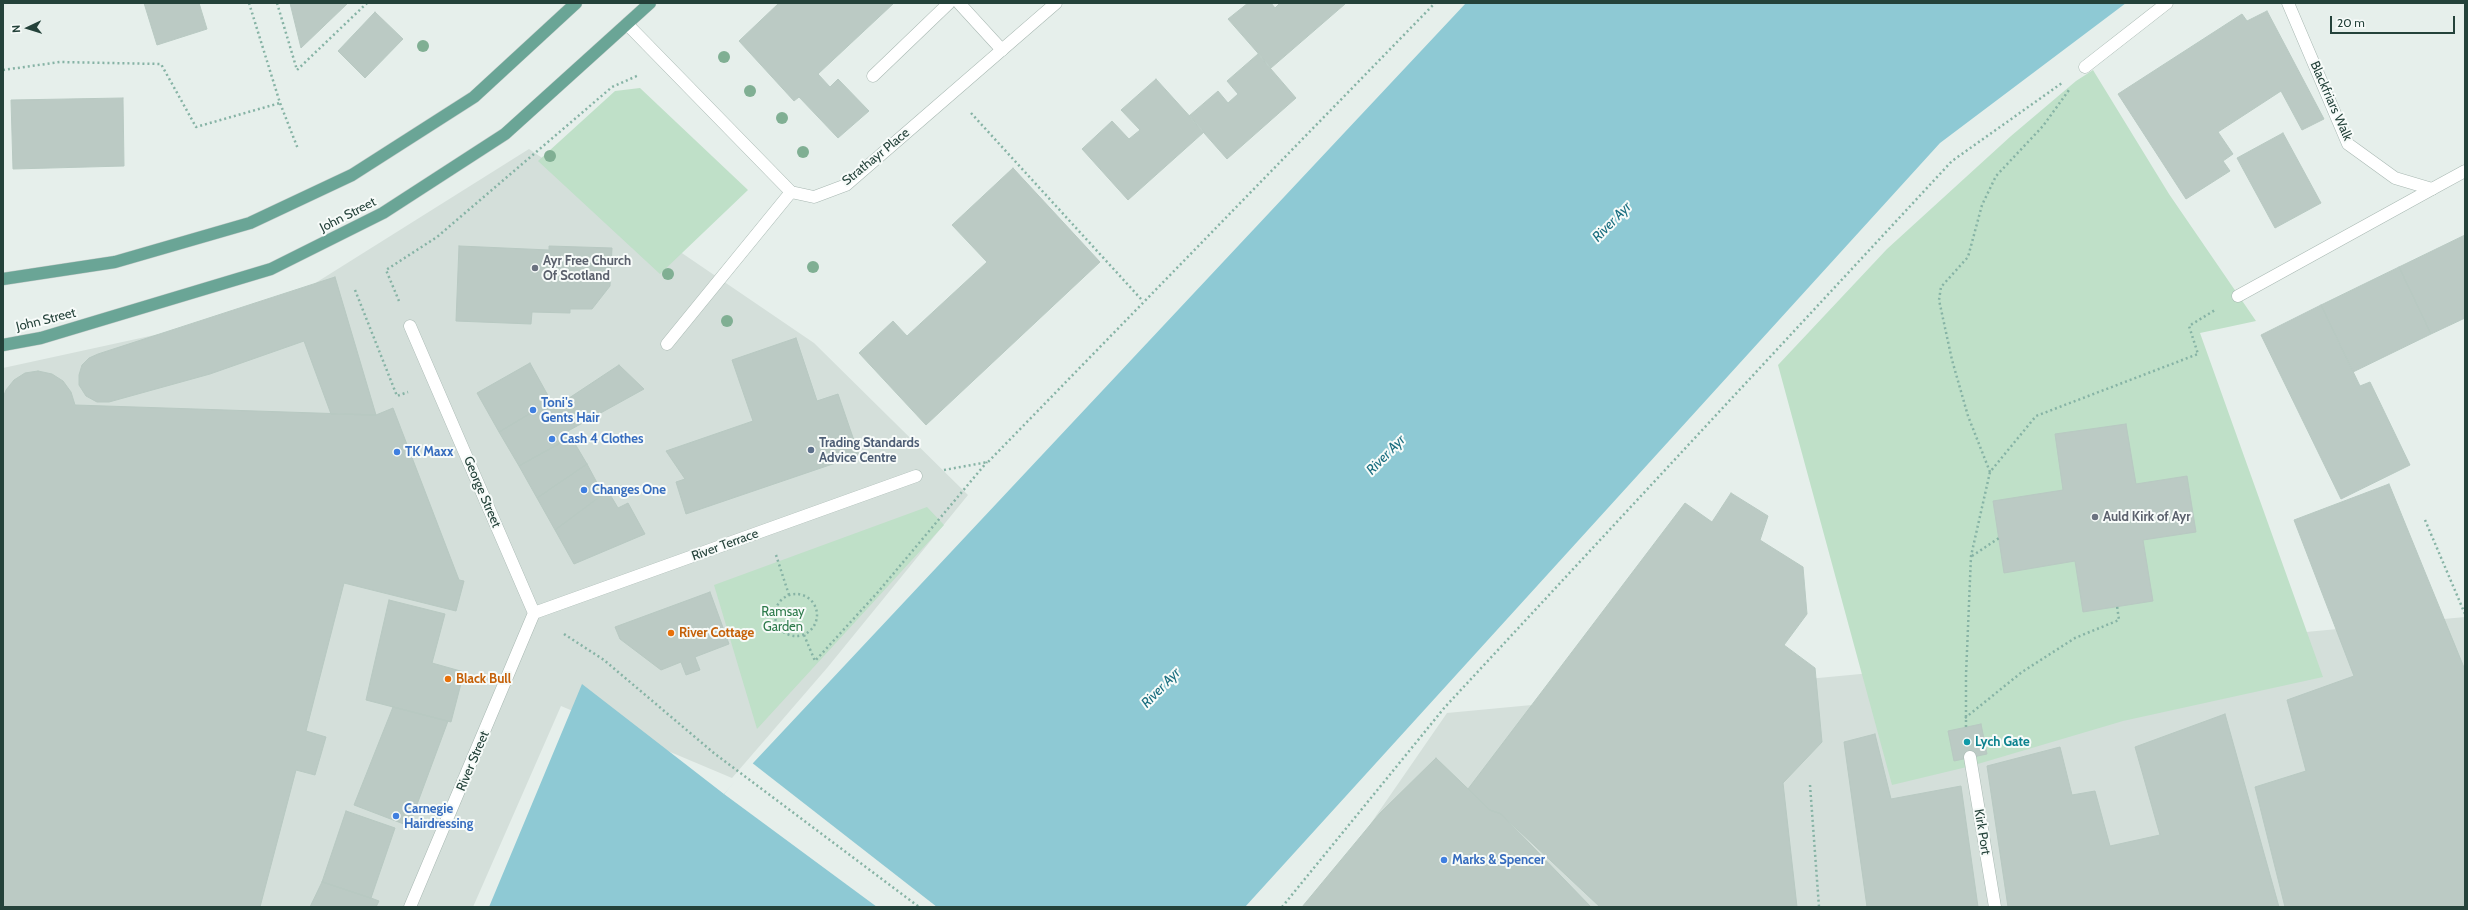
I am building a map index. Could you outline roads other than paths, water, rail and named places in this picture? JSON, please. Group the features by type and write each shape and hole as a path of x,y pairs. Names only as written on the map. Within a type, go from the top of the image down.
{"main road":[{"path":"3,279 115,262 250,223 352,175 474,97 576,3"},
{"name":"John Street","path":"3,345 41,338 272,269 383,213 505,134 650,3"}],"street":[{"path":"873,76 949,3"},
{"path":"959,3 1002,50"},
{"name":"Strathayr Place","path":"792,192 814,197 846,185 1056,3"},
{"path":"2085,67 2167,3"},
{"name":"Blackfriars Walk","path":"2288,3 2348,144 2394,178 2432,188"},
{"path":"627,24 664,64 792,192 667,344"},
{"path":"2238,296 2465,171"},
{"name":"George Street","path":"410,326 534,614"},
{"name":"River Terrace","path":"534,614 916,476"},
{"name":"River Street","path":"410,907 534,614"},
{"name":"Kirk Port","path":"1970,757 1995,907"}],"water":[{"name":"River Ayr","path":"1466,3 2126,3 1940,143 1245,907 489,907 582,684 724,794"}],"place":[{"name":"Ayr Free Church Of Scotland","path":"535,268"},
{"name":"Toni's Gents Hair","path":"533,410"},
{"name":"Cash 4 Clothes","path":"552,439"},
{"name":"Trading Standards Advice Centre","path":"811,450"},
{"name":"TK Maxx","path":"397,452"},
{"name":"Changes One","path":"584,490"},
{"name":"Auld Kirk of Ayr","path":"2095,517"},
{"name":"River Cottage","path":"671,633"},
{"name":"Black Bull","path":"448,679"},
{"name":"Lych Gate","path":"1967,742"},
{"name":"Carnegie Hairdressing","path":"396,816"},
{"name":"Marks & Spencer","path":"1444,860"}],"park label":[{"name":"Ramsay Garden","path":"783,620"}]}
